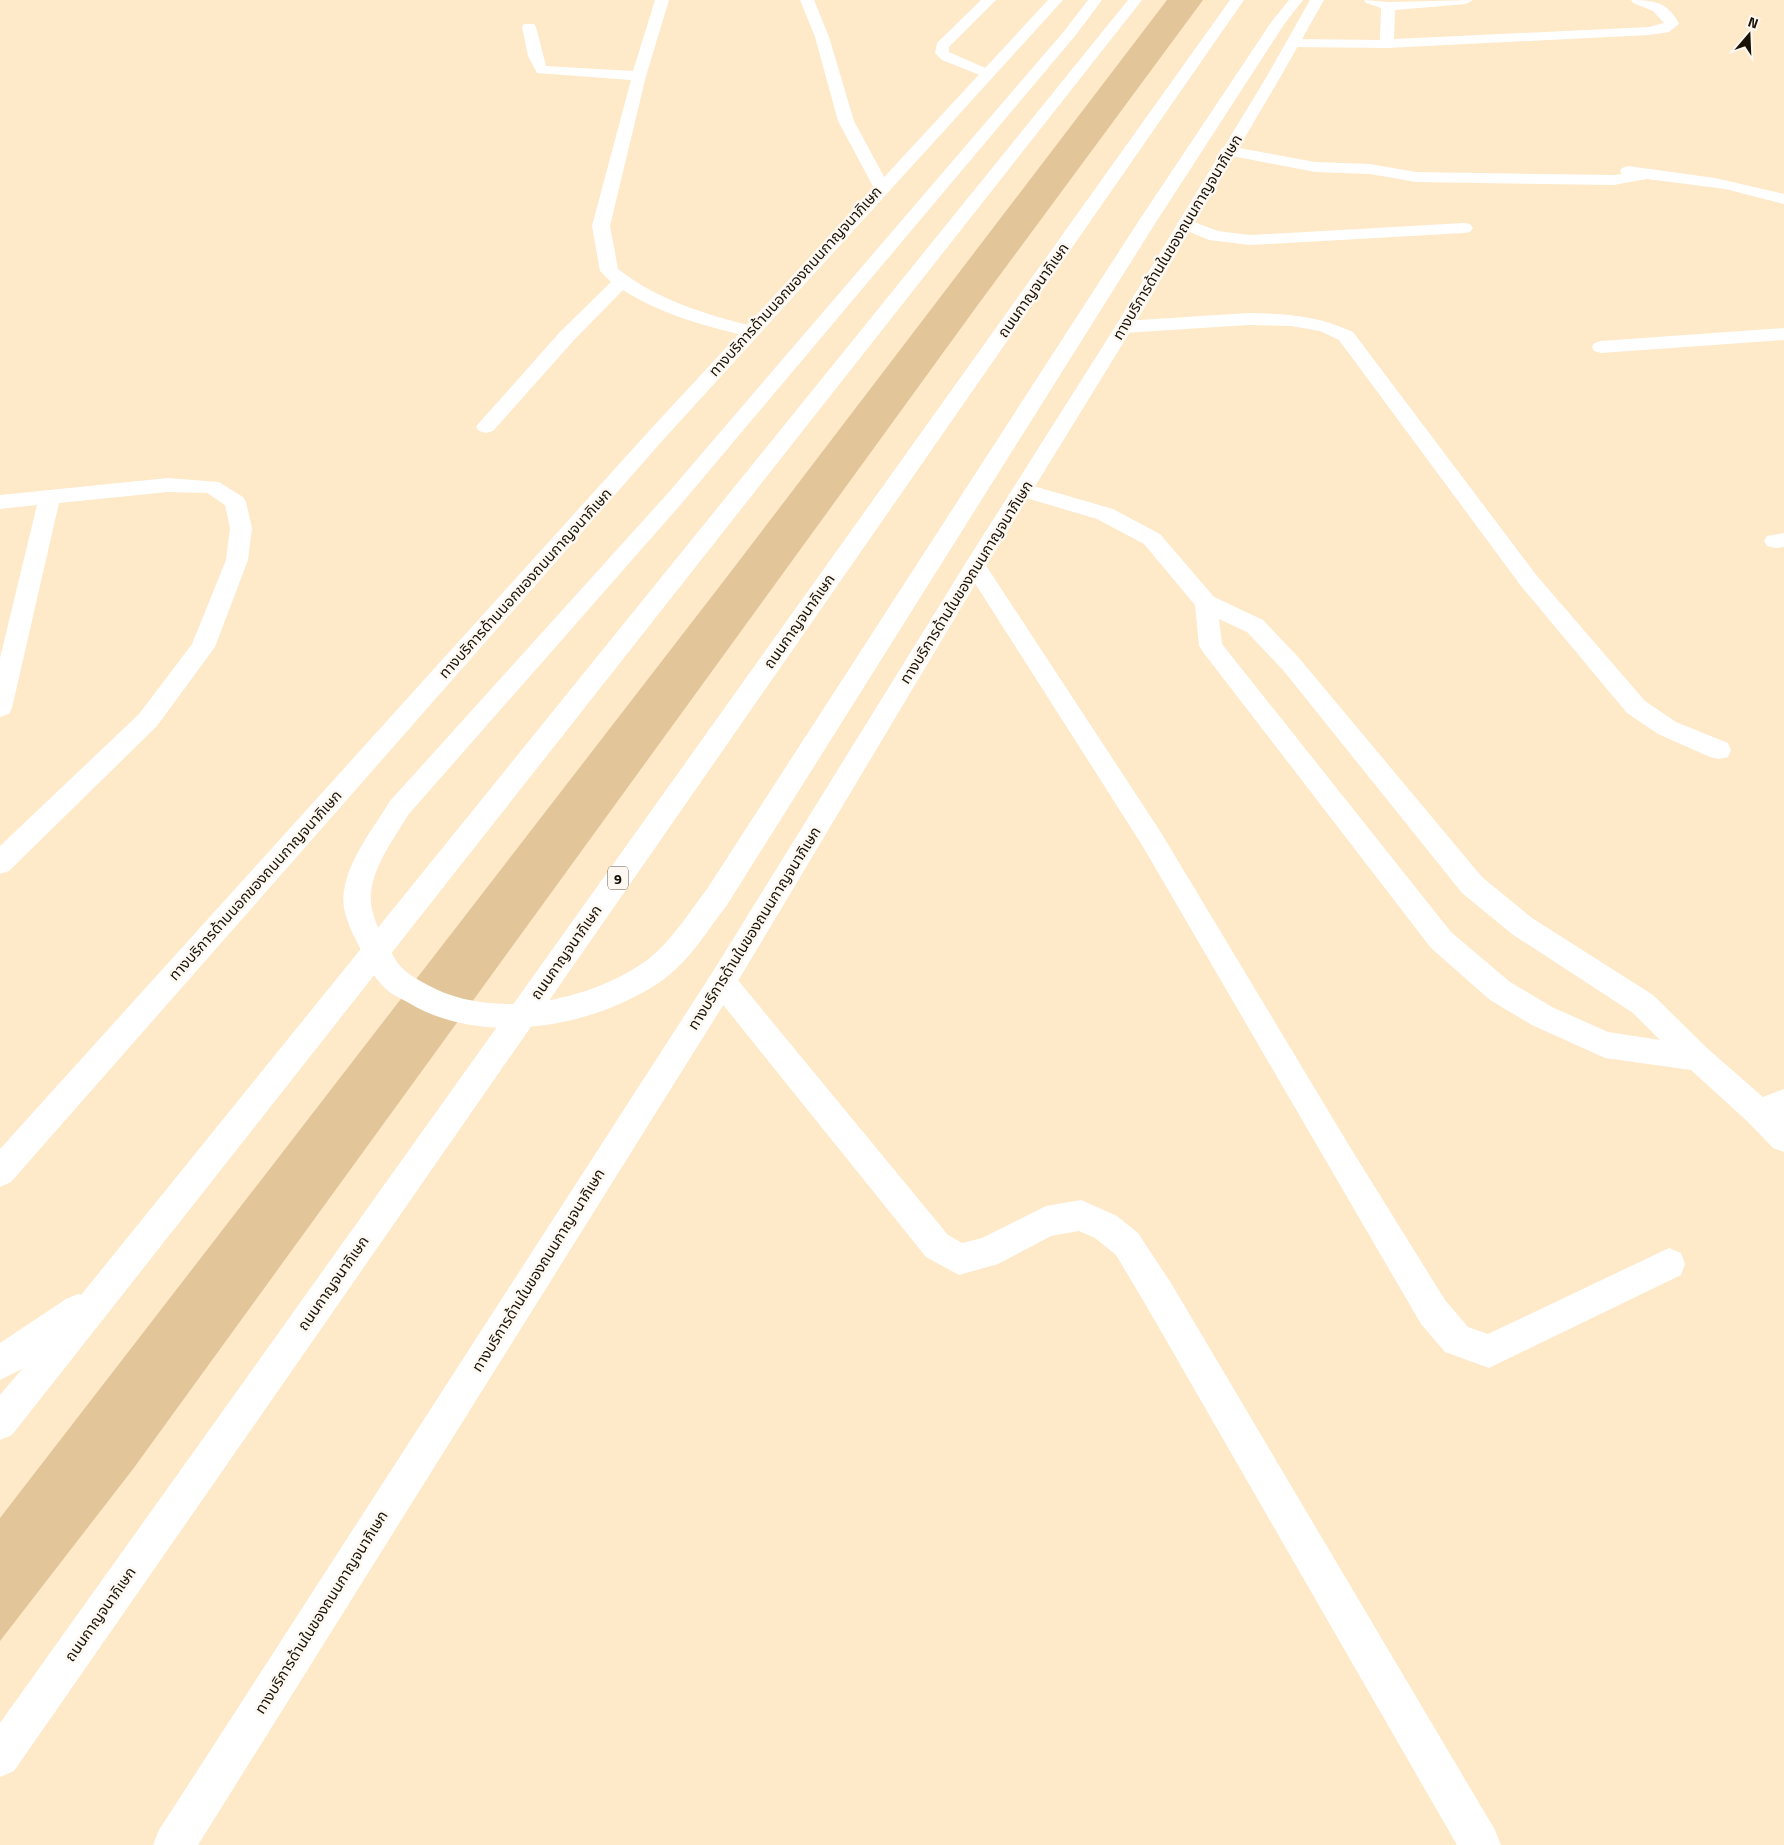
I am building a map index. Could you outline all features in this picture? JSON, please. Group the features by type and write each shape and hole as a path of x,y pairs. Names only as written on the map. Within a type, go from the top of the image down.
{"main road":[{"path":"662,0 601,226 609,270 636,293 673,309 716,323 750,331"},
{"path":"807,0 822,37 846,121 881,186"},
{"path":"987,74 948,57 942,53 942,46 989,0"},
{"name":"ทางบริการด้านนอกของถนนกาญจนาภิเษก","path":"0,1172 750,331 881,186 1056,0"},
{"path":"1095,0 1070,33 675,498 399,808 364,866 356,894 364,929 391,976 420,998 452,1010 505,1016 566,1009 620,991 652,973 676,949 717,897 1148,219 1279,21 1296,0"},
{"path":"0,1423 1135,0"},
{"name":"ถนนกาญจนาภิเษก","path":"0,1757 1237,0"},
{"name":"ทางบริการด้านในของถนนกาญจนาภิเษก","path":"174,1845 722,982 975,566 1124,327 1317,0"},
{"path":"1371,0 1388,6 1466,0"},
{"path":"1293,43 1387,44 1649,31 1664,29 1672,24 1669,17 1658,7 1638,0"},
{"path":"1387,44 1388,6"},
{"path":"529,27 537,64 542,70 640,76"},
{"path":"1228,151 1315,167 1370,169 1422,177 1614,180 1645,175 1703,180 1758,191 1784,199"},
{"path":"1186,224 1215,236 1250,240 1464,228"},
{"path":"486,427 567,336 621,282"},
{"path":"1124,327 1248,319 1291,320 1325,326 1346,336 1529,581 1636,706 1667,728 1719,750"},
{"path":"1600,347 1784,334"},
{"path":"0,502 168,484 212,487 235,502 241,528 237,560 203,647 148,720 0,863"},
{"path":"1023,490 1105,514 1152,539 1206,604 1255,626 1291,664 1472,885 1522,926 1643,1004 1698,1058 1772,1108 1784,1138"},
{"path":"0,708 49,498"},
{"path":"975,566 1151,838 1339,1157 1434,1312 1458,1340 1489,1351 1669,1264"},
{"path":"1206,604 1211,646 1442,940 1500,991 1542,1016 1605,1045 1698,1058"},
{"path":"722,982 938,1246 959,1259 987,1253 1046,1221 1081,1216 1106,1227 1127,1244 1159,1295 1480,1845"},
{"path":"0,1362 98,1298"}],"shaded area":[{"path":"1167,0 1203,0 977,306 133,1469 0,1641 0,1518 726,578"}]}
